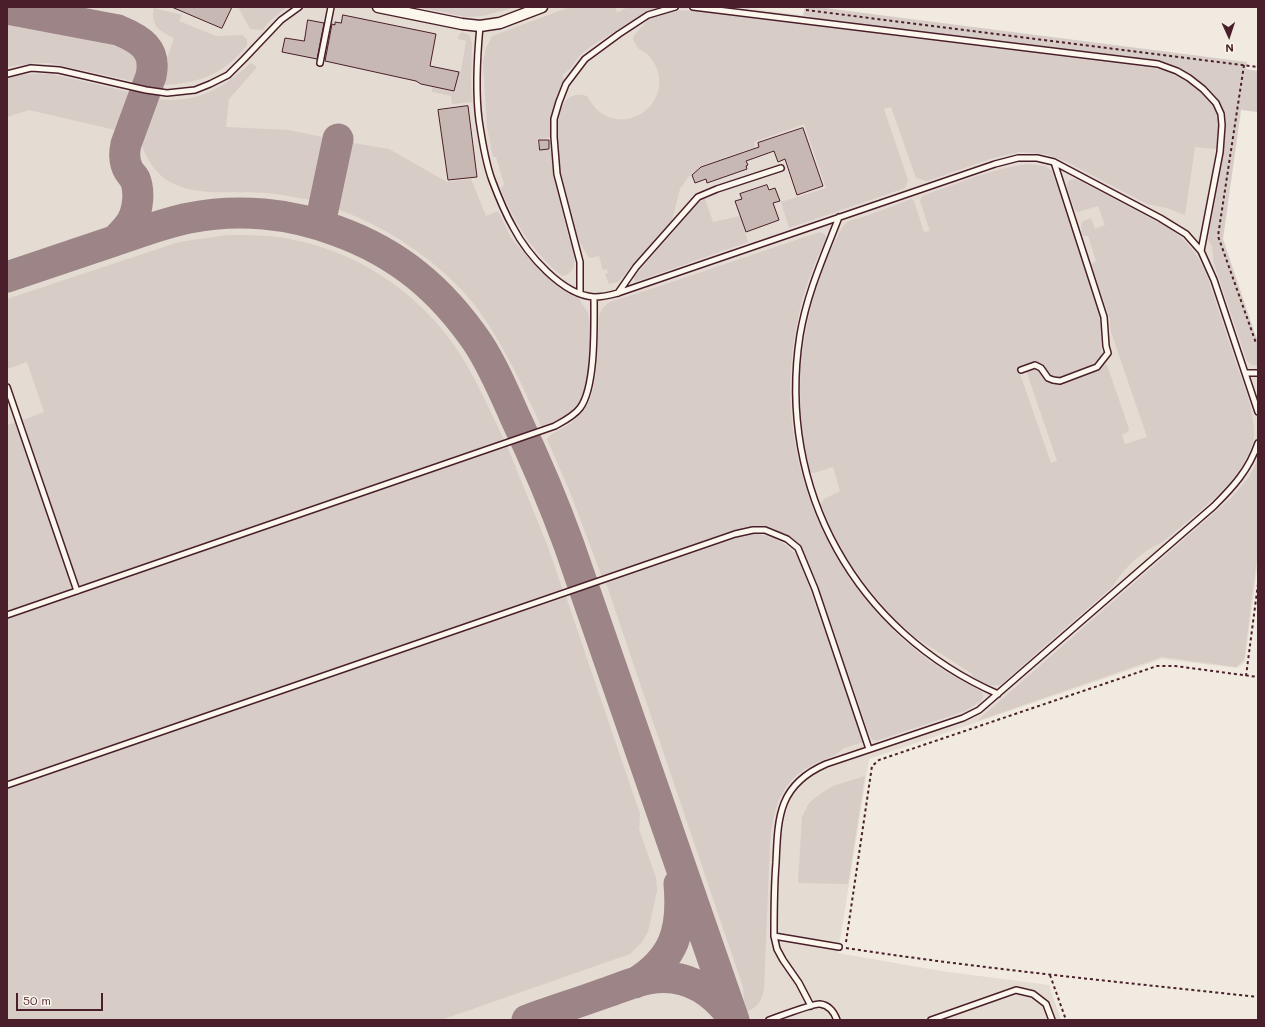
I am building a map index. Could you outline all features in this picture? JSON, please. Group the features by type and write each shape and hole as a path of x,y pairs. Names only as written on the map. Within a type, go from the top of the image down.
{"street":[{"path":"378,7 462,24 480,26 500,22 542,7"}],"lane":[{"path":"7,74 31,68 59,70 146,90 167,93 195,90 228,74 281,20 299,7"},
{"path":"320,63 331,7"},
{"path":"580,293 580,262 557,174 554,119 559,102 566,84 585,60 618,34 648,15 675,7"},
{"path":"693,7 1158,64 1177,71 1203,89 1216,103 1221,114 1222,126 1220,152 1201,252"},
{"path":"480,26 477,59 477,97 482,140 492,180 514,228 529,251 545,269 564,285 580,293 594,296 618,293 996,164 1018,158 1036,158 1054,162 1160,218 1186,234 1201,252 1214,280 1258,412"},
{"path":"1021,370 1035,365 1042,368 1048,378 1060,381 1097,367 1108,353 1106,346 1104,317 1054,162"},
{"path":"618,293 636,268 698,197 717,189 781,168"},
{"path":"840,217 821,260 806,307 800,334 796,368 795,393 797,426 802,455 813,496 826,529 838,552 866,594 909,639 936,660 964,677 998,694"},
{"path":"7,614 556,426 570,418 580,408 586,398 590,386 594,296"},
{"path":"1246,373 1258,373"},
{"path":"7,387 77,591"},
{"path":"811,1006 799,983 783,960 774,936 777,828 781,808 798,781 815,769 869,749 963,718 979,710 1236,484 1254,457 1258,443"},
{"path":"7,784 605,578 735,534 753,530 765,530 787,539 798,548 817,596 869,749"},
{"path":"774,936 839,947"},
{"path":"931,1020 1016,990 1033,994 1046,1004 1052,1020"},
{"path":"769,1020 819,1004 828,1007 834,1012 837,1020"}],"path":[{"path":"806,10 1258,67"},
{"path":"1244,65 1218,236 1256,343 1258,344"},
{"path":"1246,676 1258,584"},
{"path":"1258,677 1174,666 1157,666 879,760 872,766 845,948 914,959 1258,997"},
{"path":"1050,975 1066,1020"}],"shaded area":[{"path":"7,7 459,7 472,10 479,7 737,7 1231,68 1239,78 1214,236 1258,349 1258,561 1245,662 1237,668 1162,659 869,759 838,953 941,971 1049,985 1061,1020 7,1020"},
{"path":"238,7 287,7 271,20 262,30 250,29"},
{"path":"418,7 515,7 483,16 466,17"},
{"path":"570,7 615,7 617,13 628,7 661,7 646,12 590,47 580,55 570,69 562,75 564,78 554,107 550,137 537,140 539,150 551,150 558,190 574,256 573,268 568,274 562,276 533,247 518,225 501,189 504,184 496,157 493,157 487,127 483,63 486,48 492,36"},
{"path":"805,7 817,7 1247,62 1246,69 1258,71 1258,112 1241,110 1223,239 1256,337 1258,338 1258,366 1252,365 1247,361 1214,264 1212,246 1208,240 1225,140 1226,122 1224,112 1219,102 1206,86 1189,74 1160,62 822,20 803,15"},
{"path":"154,8 182,15 179,21 216,36 242,35 247,39 247,45 229,64 208,76 184,83 158,85 174,38 164,33 155,24 153,19"},
{"path":"676,10 1162,69 1179,76 1196,86 1215,107 1219,119 1217,149 1195,147 1185,215 1167,208 1147,204 1067,162 1045,154 1020,152 993,158 927,181 916,178 891,107 884,109 908,180 905,188 789,228 781,202 826,188 804,124 754,142 755,147 701,166 689,176 680,189 672,220 618,282 609,284 605,274 608,273 607,269 603,270 599,256 589,258 577,237 566,201 558,151 558,127 562,108 571,97 587,96 601,113 611,118 632,118 641,114 655,99 659,88 659,77 657,68 652,60 647,54 637,47 633,37 651,18 661,13"},
{"path":"7,22 109,44 131,51 138,64 137,82 49,63 35,63 7,67"},
{"path":"462,32 469,35 472,43 472,102 452,104 451,96 432,92 432,87 455,91 459,71 461,71 466,41 458,39 458,36"},
{"path":"251,63 257,67 229,99 226,127 289,130 331,139 319,201 268,193 220,192 188,189 173,184 160,175 144,151 140,136 154,99 183,99 207,93 229,81"},
{"path":"51,74 133,93 120,131 29,110 7,117 7,78 18,75"},
{"path":"348,142 389,149 447,182 471,179 486,216 498,211 511,238 541,272 558,287 579,299 588,313 590,323 589,359 586,383 577,405 557,422 542,428 504,351 487,322 454,282 412,247 366,221 334,208"},
{"path":"1029,164 1045,166 1052,171 1102,316 1099,317 1101,326 1102,354 1096,363 1058,378 1052,378 1044,368 1034,363 1018,368 1051,463 1057,461 1026,370 1038,370 1046,378 1056,384 1095,371 1103,364 1107,365 1129,429 1128,432 1122,435 1125,444 1147,437 1110,329 1110,319 1091,264 1096,261 1088,236 1083,236 1081,226 1082,222 1091,218 1095,229 1105,225 1098,206 1078,212 1075,210 1067,188 1067,183 1070,180 1076,179 1163,225 1185,241 1195,252 1207,276 1251,408 1254,436 1247,458 1233,479 1224,489 1163,542 1140,555 1127,567 1111,588 1000,685 992,685 976,679 971,673 915,637 892,616 868,588 849,562 832,531 821,504 824,499 840,491 833,467 814,473 810,472 801,418 801,366 804,341 816,290 832,248 840,231 846,223 911,199 914,201 924,232 930,231 920,201 922,196 988,173"},
{"path":"705,199 713,222 740,216 748,242 635,282 634,277 699,202"},
{"path":"820,232 825,235 826,239 806,287 801,304 793,346 790,378 792,426 799,462 809,498 823,532 841,564 861,594 886,622 921,655 946,672 982,692 983,696 981,701 965,711 876,741 872,739 869,734 815,577 805,554 798,544 786,536 753,529 602,577 570,492 547,439 552,434 573,421 583,411 588,403 595,380 597,366 599,316 604,306 610,302"},
{"path":"227,235 277,237 317,246 361,264 382,276 401,290 420,305 451,341 480,389 504,440 84,586 78,584 23,420 44,412 27,362 7,369 7,299 179,242"},
{"path":"16,422 72,585 69,591 7,611 7,425"},
{"path":"507,446 548,547 563,591 7,781 7,616"},
{"path":"1258,459 1258,550 1244,660 1236,667 1162,657 977,721 1231,498 1249,477"},
{"path":"754,534 767,536 779,541 794,552 798,557 864,742 845,748 833,756 815,763 805,769 789,784 778,801 770,843 764,989 762,997 756,1007 745,1012 743,987 606,583 737,538"},
{"path":"566,597 640,814 639,829 656,878 657,891 648,932 642,942 630,954 441,1020 7,1020 7,788"},
{"path":"865,776 848,884 798,883 802,817 809,803 833,786"}],"building":[{"path":"172,7 232,7 222,28"},
{"path":"343,15 436,34 430,66 459,72 454,91 325,61 332,24 335,25 335,22 341,23"},
{"path":"308,20 324,23 317,59 282,52 285,38 304,41"},
{"path":"468,106 477,177 448,180 438,110"},
{"path":"803,128 823,186 797,195 785,159 778,162 774,151 746,161 748,165 746,166 747,169 707,183 706,179 695,183 692,175 701,167 759,147 758,143"},
{"path":"539,140 549,140 549,149 540,150"},
{"path":"767,185 769,190 775,188 780,201 773,203 779,220 746,232 735,201 742,199 740,194"}],"taxiway":[{"path":"7,9 118,30 140,41 149,52 152,67 151,76 126,144 125,151 126,165 137,184 137,206 132,221 127,229 116,240"},
{"path":"320,224 338,139"},
{"path":"7,277 151,228 189,218 226,213 264,214 282,216 319,225 359,240 380,250 416,275 449,306 478,343 489,361 537,464 550,496 569,545 734,1020"},
{"path":"635,983 649,974 659,964 668,953 674,941 679,915 679,884"},
{"path":"527,1020 631,984 661,977 684,980 695,984 714,997 730,1014"}]}
